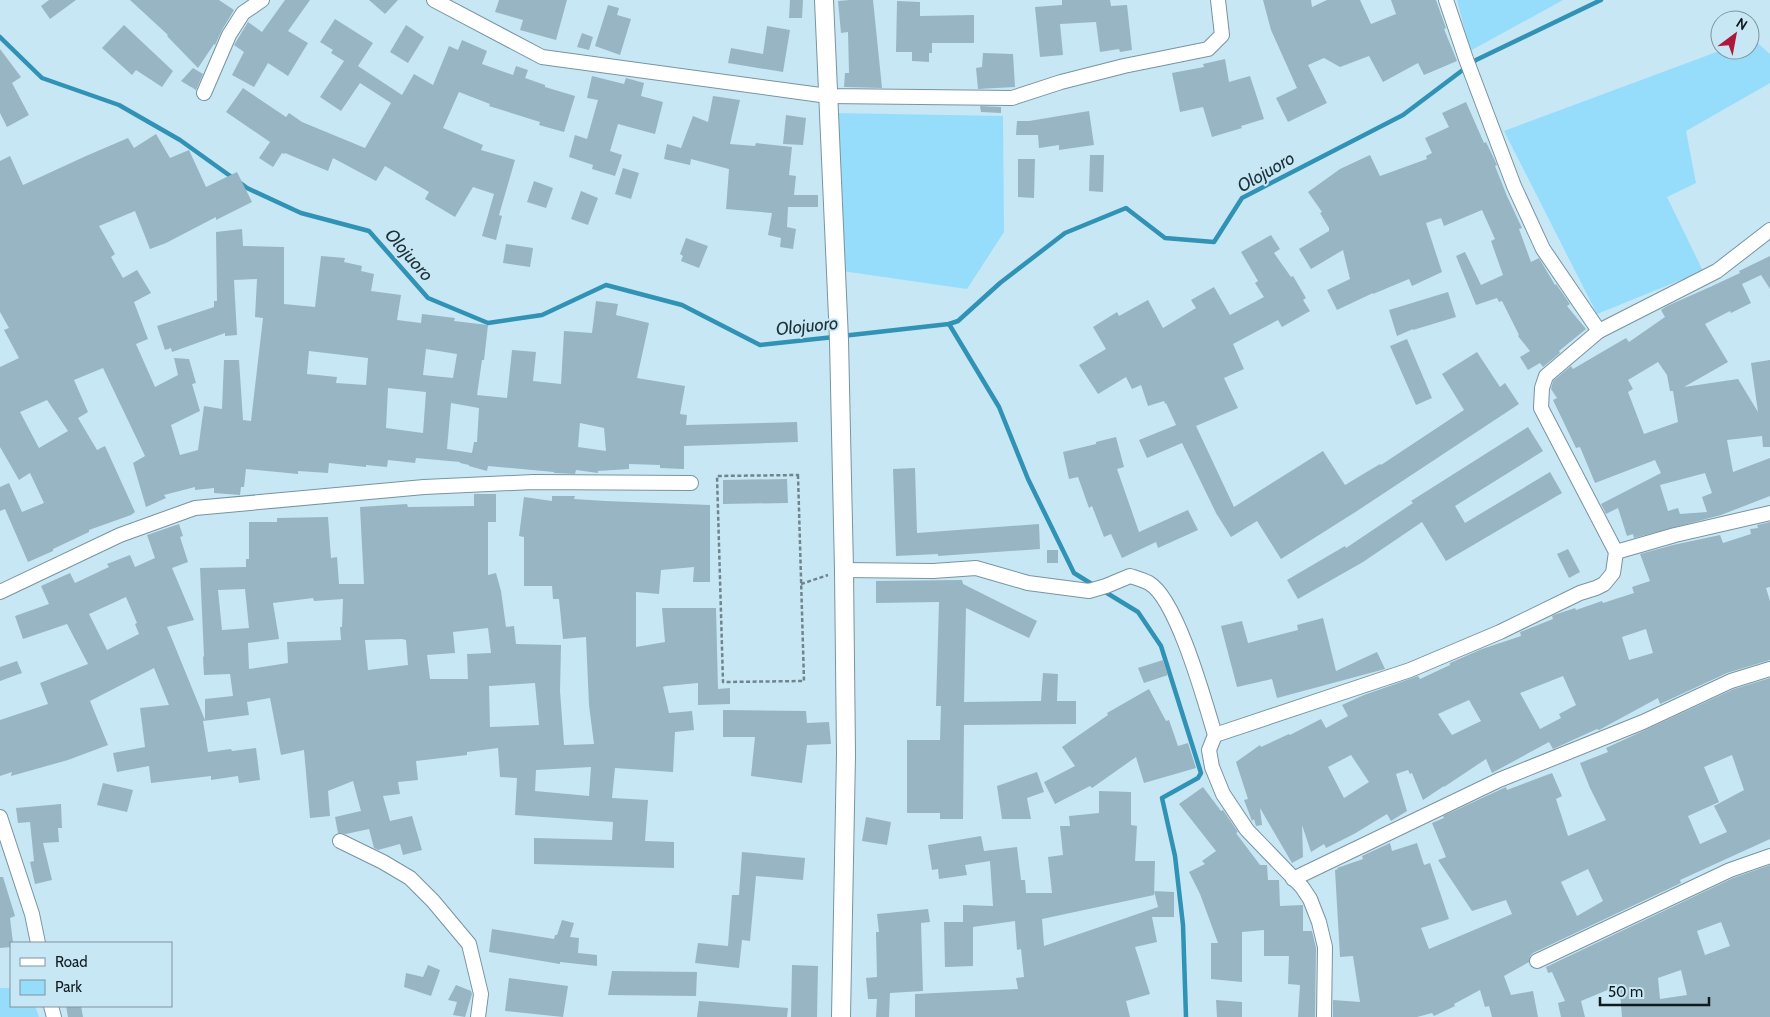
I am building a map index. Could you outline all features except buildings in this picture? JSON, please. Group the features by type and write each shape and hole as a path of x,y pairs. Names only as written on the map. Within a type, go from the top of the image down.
{"street":[{"path":"204,93 230,35 243,13 262,0"},
{"path":"434,0 542,57 828,96 1012,98 1061,82 1124,66 1208,50 1222,35 1218,0"},
{"path":"824,0 839,340 844,570 846,754 842,1017"},
{"path":"1446,0 1514,186 1543,249 1599,331"},
{"path":"1215,735 1410,670 1500,632 1580,593 1604,584 1613,573 1616,552 1541,408 1542,388 1546,376 1599,331 1717,271 1770,230"},
{"path":"0,592 120,535 195,508 434,486 532,482 690,483"},
{"path":"1616,552 1675,535 1770,513"},
{"path":"844,570 933,571 976,568 1028,584 1088,591 1130,576 1149,583 1164,598 1186,644 1215,735 1209,750 1212,767 1223,794 1247,830 1302,887 1310,899 1319,922 1325,947 1324,1017"},
{"path":"1293,879 1499,780 1642,722 1731,681 1770,669"},
{"path":"0,817 32,914 38,942"},
{"path":"340,841 383,862 410,878 433,901 469,944 481,994 478,1017"},
{"path":"1537,961 1730,870 1770,856"}],"path":[{"path":"798,475 801,584 804,681 723,682 717,476 798,475"},
{"path":"801,584 844,570"}],"green space":[{"path":"1457,0 1563,0 1470,51"},
{"path":"1760,45 1770,54 1770,83 1686,131 1696,183 1667,197 1703,271 1597,314 1504,131 1710,54 1710,60 1760,60"},
{"path":"835,113 1003,116 1004,232 967,289 842,271"},
{"path":"0,988 10,988 10,1007 35,1007 39,1017 0,1017"}],"waterway":[{"name":"Olojuoro","path":"842,336 949,324 958,321 1000,283 1065,233 1126,208 1165,238 1214,242 1242,198 1403,115 1476,60 1601,0"},
{"name":"Olojuoro","path":"0,37 42,78 119,105 180,140 233,178"},
{"name":"Olojuoro","path":"239,182 247,188 301,213 369,231 428,298 488,323 542,315 606,285 682,305 760,345 834,337"},
{"path":"949,324 999,407 1028,479 1074,573 1095,586"},
{"path":"1102,590 1138,612 1161,646 1201,773 1198,778 1162,798 1175,856 1183,925 1186,1017"}]}
